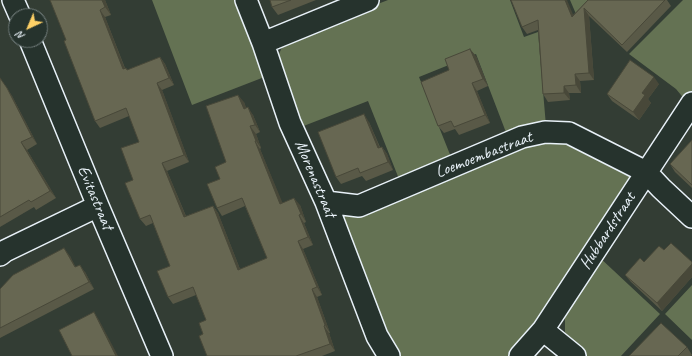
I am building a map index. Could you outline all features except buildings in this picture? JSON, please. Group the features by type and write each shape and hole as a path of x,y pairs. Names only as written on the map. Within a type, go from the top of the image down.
{"street":[{"name":"Morenastraat","path":"246,0 263,43 290,123 326,202 377,336 389,356"},
{"path":"263,43 368,0"},
{"name":"Evitastraat","path":"33,48 98,206 162,356"},
{"name":"Hubbardstraat","path":"520,356 543,330 692,103"},
{"name":"Loemoembastraat","path":"326,202 359,206 522,137 545,132 569,134 646,172 692,218"},
{"path":"0,255 5,251 98,206"},
{"path":"543,330 575,356"}],"green space":[{"path":"152,0 239,0 267,76 192,105"},
{"path":"388,0 510,0 524,37 538,32 546,126 507,135 476,54 419,77 453,162 401,184 368,101 301,127 278,62 279,54 283,45 337,20"},
{"path":"570,0 596,0 576,14"},
{"path":"683,0 692,0 692,92 686,101 676,89 629,54"},
{"path":"525,141 576,142 635,174 539,325 511,356 395,356 339,213"},
{"path":"598,256 660,314 621,356 582,356 568,342 565,332 565,310"},
{"path":"692,285 692,340 665,314"}]}
